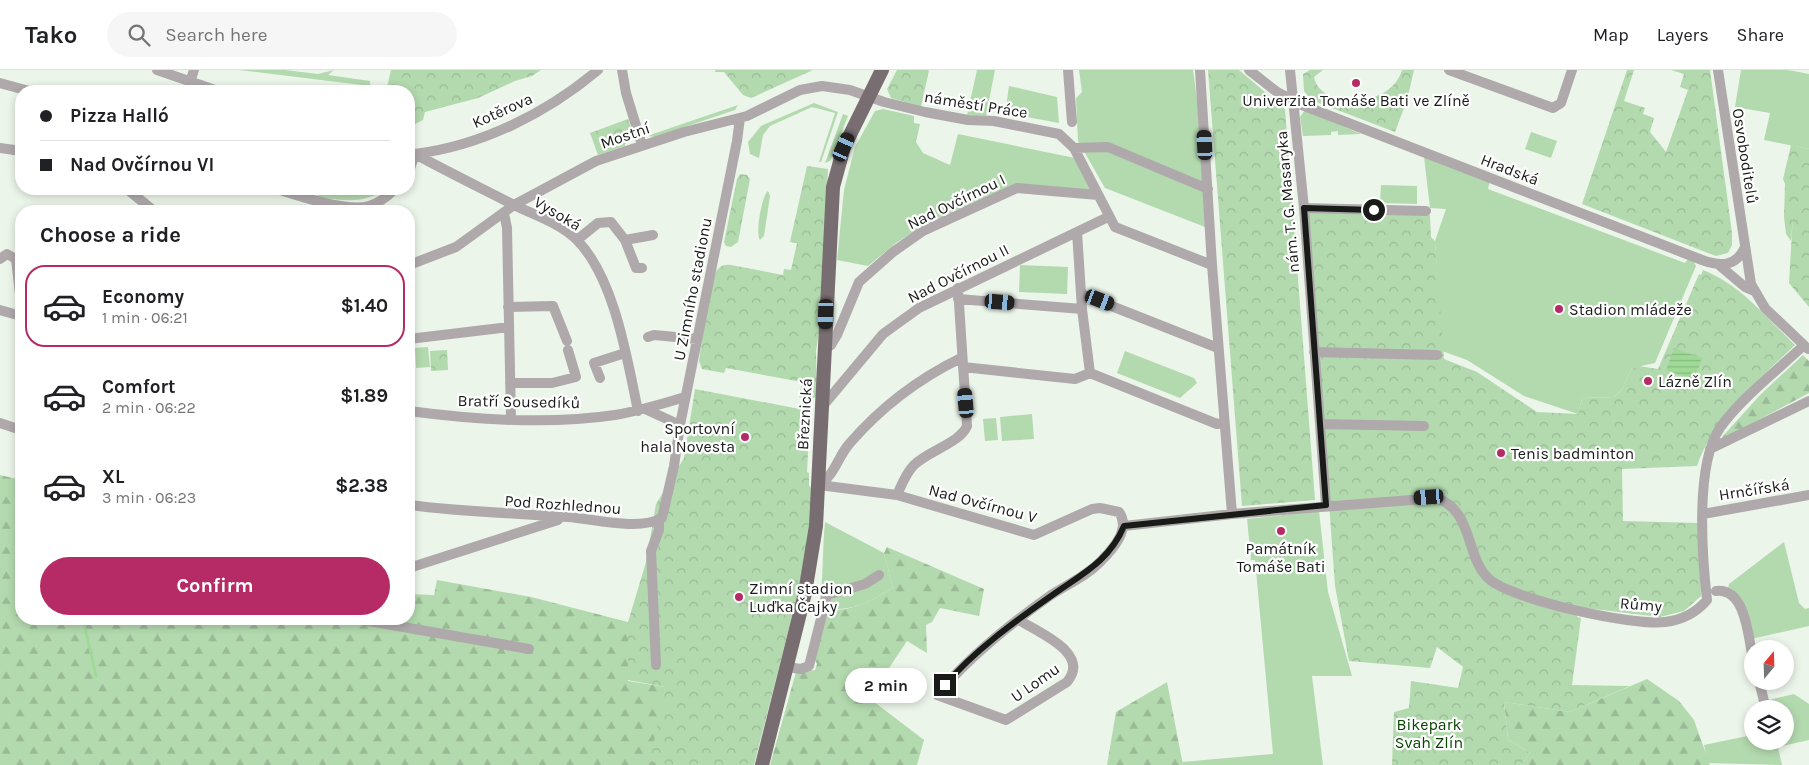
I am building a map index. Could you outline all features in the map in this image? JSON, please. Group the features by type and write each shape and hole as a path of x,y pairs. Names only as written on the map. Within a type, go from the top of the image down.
{"main road":[{"name":"Březnická","path":"762,765 809,575 819,485 833,187 840,156 882,70"}],"street":[{"path":"157,70 199,85"},
{"path":"190,82 194,70"},
{"name":"Kotěrova","path":"415,154 445,149 510,125 540,110 581,84 598,70"},
{"path":"622,70 626,93 642,145"},
{"path":"1068,70 1072,122"},
{"path":"1200,70 1223,423 1232,514"},
{"name":"Hradská","path":"1249,70 1291,100 1719,265 1744,286 1754,291"},
{"name":"nám. T. G. Masaryka","path":"1290,70 1291,100 1298,142 1304,208 1326,505"},
{"path":"1449,70 1553,108 1561,103 1572,70"},
{"name":"Osvoboditelů","path":"1718,70 1745,247"},
{"path":"0,83 15,87"},
{"name":"Mostní","path":"415,263 456,246 514,205 584,166 642,145 740,118 800,90 815,86 836,87 869,96"},
{"name":"náměstí Práce","path":"869,96 891,104 960,119 994,121 1049,131 1063,136 1074,148"},
{"name":"U Zimního stadionu","path":"659,519 664,513 674,466 680,425 737,142 740,118"},
{"path":"1208,189 1108,147 1074,148 1108,217 1115,227 1212,265"},
{"path":"0,148 15,150"},
{"name":"Vysoká","path":"415,156 546,220 577,240 596,267 609,297 641,410"},
{"name":"Nad Ovčírnou I","path":"824,349 831,345 837,335 859,282 886,257 923,231 1009,190 1017,188 1098,195"},
{"path":"134,195 147,205"},
{"path":"297,195 344,205"},
{"path":"369,205 376,203 387,195"},
{"path":"1304,208 1426,211"},
{"path":"504,213 511,419"},
{"name":"Nad Ovčírnou II","path":"822,407 883,334 919,308 1108,217"},
{"path":"577,240 598,223 612,222 625,240 636,268 642,268"},
{"path":"1077,232 1080,294 1090,373"},
{"path":"625,240 653,234"},
{"path":"1719,265 1736,260 1745,247"},
{"name":"Hradská","path":"1745,247 1754,291 1765,308 1807,347"},
{"path":"0,259 7,254 15,258"},
{"path":"897,495 907,474 916,463 960,436 968,422 962,362 958,288"},
{"path":"1080,294 1218,348"},
{"path":"958,299 1082,309"},
{"path":"508,308 553,306 568,346 576,377 552,383 510,384"},
{"path":"0,310 15,314"},
{"path":"415,337 509,328"},
{"path":"648,336 697,339"},
{"name":"Růmy","path":"1326,505 1437,498 1449,504 1462,521 1484,573 1505,589 1547,604 1656,622 1690,615 1700,609 1707,600 1703,514 1704,474 1710,449 1727,419 1807,347"},
{"path":"600,378 594,363 626,352"},
{"path":"1314,352 1437,354"},
{"path":"819,485 830,476 842,453 853,439 899,395 928,374 962,362 1074,379 1090,373 1217,424 1223,423"},
{"name":"Bratří Sousedíků","path":"415,411 511,419 567,420 641,410 686,397"},
{"path":"1710,449 1809,401"},
{"path":"641,410 680,425"},
{"path":"0,423 15,428"},
{"path":"1320,424 1424,426"},
{"name":"Nad Ovčírnou V","path":"819,485 897,495 1030,534 1038,535 1092,509 1100,508 1119,512 1123,517 1124,526"},
{"name":"Hrnčířská","path":"1703,514 1809,495"},
{"path":"1019,620 1101,562 1113,548 1124,526 1326,505"},
{"name":"Pod Rozhlednou","path":"415,506 490,514 568,517 629,523 659,519"},
{"path":"415,566 568,517"},
{"path":"656,665 651,551 659,530 659,519"},
{"path":"787,667 801,669 809,666 827,595 866,584 879,575"},
{"path":"1716,592 1727,593 1741,607 1749,640"},
{"name":"U Lomu","path":"1019,620 1068,652 1075,666 1074,673 1067,682 1006,720 937,695 960,669 1019,620"},
{"path":"392,625 530,649"}],"green space":[{"path":"239,70 285,70 318,74 334,70 328,75 370,81 370,85"},
{"path":"391,70 541,70 532,76 515,81 478,98 425,112 423,120 415,124 415,85 387,85"},
{"path":"715,70 813,70 751,98 743,95 724,72 715,72"},
{"path":"897,70 929,70 921,107 891,98 887,89"},
{"path":"977,70 995,70 986,116 967,115"},
{"path":"1079,70 1193,70 1198,106 1205,227 1105,188 1078,141 1076,98 1082,92"},
{"path":"1208,70 1239,70 1285,109 1315,500 1242,506"},
{"path":"1310,70 1323,70 1314,77 1319,88 1329,95 1342,100 1356,100 1371,98 1384,92 1395,83 1402,70 1414,70 1407,100 1395,132 1311,100 1304,91 1303,74"},
{"path":"1627,70 1634,70 1624,101 1645,108 1643,114 1654,118 1650,132 1666,152 1688,90 1680,87 1684,74 1671,70 1710,70 1732,233 1732,245 1728,253 1716,256 1582,204"},
{"path":"1741,70 1788,70 1809,74 1809,149 1764,140 1770,113 1735,107"},
{"path":"1009,86 1057,97 1059,123 1011,114 1005,115"},
{"path":"814,103 838,112 821,162 819,162 835,113 812,107 770,126 763,135 759,158 750,154 748,142 761,126"},
{"path":"738,105 735,110 655,137 647,136"},
{"path":"883,109 914,116 914,123 920,124 916,142 923,153 950,165 958,134 1075,158 1093,191 1018,190 993,194 926,224 896,243 868,266 837,260 844,190 855,147 875,111"},
{"path":"1305,110 1361,134 1338,135 1338,131 1331,132 1331,135 1303,136 1300,117"},
{"path":"843,114 848,116 830,161 825,163"},
{"path":"628,119 632,133 625,146 598,155 590,133"},
{"path":"1531,132 1557,141 1551,158 1525,149"},
{"path":"1791,145 1809,149 1809,307 1789,283 1793,214 1791,241 1786,234 1784,217 1785,184 1783,179"},
{"name":"Stadion mládeže","path":"1424,157 1490,181 1488,189 1685,263 1688,259 1693,260 1696,266 1655,363 1632,368 1622,389 1614,397 1582,398 1578,414 1524,396 1467,360 1442,351 1435,241 1446,209 1430,208"},
{"path":"807,166 828,169 822,313 816,351 817,397 809,399 799,397 802,382 726,368 724,373 702,369 699,361 708,300 714,277 719,268 723,265 729,265 783,275 784,269 791,270 797,243 790,242"},
{"path":"740,174 747,175 750,179 738,242 731,247 726,246 724,242 737,179"},
{"path":"1381,185 1417,186 1417,204 1380,203"},
{"path":"768,191 770,196 764,236 760,240 758,230 760,215"},
{"path":"318,195 375,195 354,200 318,197"},
{"name":"Bikepark Svah Zlín","path":"1308,211 1430,215 1431,237 1435,241 1444,359 1477,372 1537,412 1578,414 1582,398 1614,397 1622,389 1632,368 1639,366 1658,369 1699,274 1701,275 1703,270 1717,276 1741,293 1763,312 1795,345 1752,386 1726,415 1714,431 1697,466 1622,469 1623,521 1699,523 1701,596 1684,611 1660,617 1577,607 1577,617 1581,618 1572,685 1630,686 1570,712 1504,702 1508,739 1530,753 1521,765 1392,765 1394,712 1409,708 1411,681 1458,688 1463,667 1437,647 1430,668 1349,661 1335,586"},
{"path":"1020,265 1068,267 1067,294 1019,292"},
{"path":"428,347 430,367 416,368 415,348"},
{"path":"447,350 448,370 431,371 430,351"},
{"path":"1125,351 1194,378 1197,383 1180,398 1117,373"},
{"path":"1803,355 1809,361 1809,393 1723,439 1722,437 1761,394"},
{"path":"695,389 810,411 807,472 809,473 809,485 814,493 803,573 754,765 664,765 650,761 665,687 628,680 628,622 646,562 656,504 684,458"},
{"path":"1032,414 1034,439 1002,441 1000,417"},
{"path":"996,418 998,440 985,441 983,419"},
{"path":"0,475 15,479 15,625 415,625 415,594 434,595 437,580 531,597 628,622 628,681 665,687 660,719 664,765 0,765"},
{"path":"1319,511 1328,592 1352,676 1312,676 1323,765 1183,765 1182,762 1273,754 1255,560 1251,560 1247,519"},
{"path":"825,522 884,553 893,588 858,606 839,609 819,606"},
{"path":"1784,542 1799,603 1805,609 1809,608 1809,626 1751,639 1728,588 1729,584"},
{"path":"887,547 984,589 979,616 940,608 932,622 926,625 927,653 907,641 869,698 924,740 917,765 770,765 796,672 815,670 817,664 814,658 825,608 834,610 852,608 893,588 884,553"},
{"path":"1647,679 1679,701 1694,720 1710,765 1521,765 1530,753 1508,739 1504,702 1570,712"},
{"path":"1167,682 1183,765 1107,765 1116,712"},
{"path":"1794,694 1809,704 1809,740 1794,743 1794,700 1769,700"},
{"path":"1744,737 1744,750 1779,750 1782,765 1708,763 1704,745"}],"shaded area":[{"path":"1674,348 1702,358 1694,380 1666,370"}],"waterway":[{"path":"84,625 96,676"}],"place":[{"name":"Univerzita Tomáše Bati ve Zlíně","path":"1356,83"},
{"name":"Stadion mládeže","path":"1559,309"},
{"name":"Lázně Zlín","path":"1648,381"},
{"name":"Sportovní hala Novesta","path":"745,437"},
{"name":"Tenis badminton","path":"1501,453"},
{"name":"Památník Tomáše Bati","path":"1281,531"},
{"name":"Zimní stadion Luďka Čajky","path":"739,597"}],"route":[{"path":"945,685 980,651 1019,620 1101,562 1113,548 1124,526 1326,505 1304,208 1374,210"}]}
